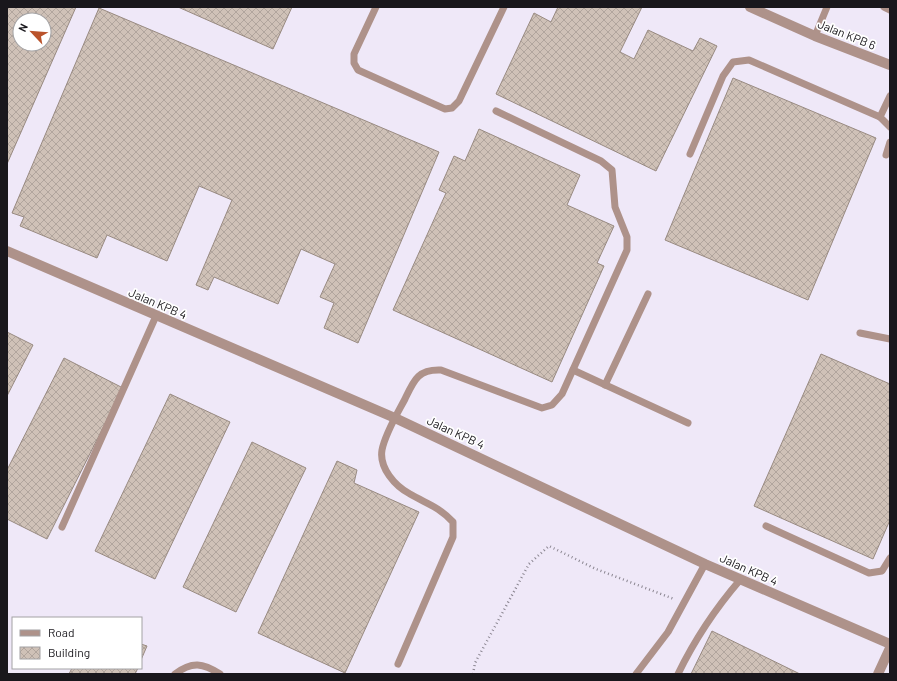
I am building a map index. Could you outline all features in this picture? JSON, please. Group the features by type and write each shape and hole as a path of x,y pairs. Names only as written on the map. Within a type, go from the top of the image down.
{"street":[{"name":"Jalan KPB 6","path":"750,7 815,36 890,65"},
{"name":"Jalan KPB 4","path":"7,252 396,418 705,564 890,644"},
{"path":"878,674 890,648"}],"lane":[{"path":"376,7 354,54 354,63 358,70 445,109 452,108 459,100 504,7"},
{"path":"815,36 827,7"},
{"path":"884,7 890,10"},
{"path":"690,154 722,76 733,62 749,60 880,117 890,128"},
{"path":"880,117 890,96"},
{"path":"398,664 453,537 453,522 441,509 408,493 386,474 382,451 412,384 420,374 430,369 441,370 542,408 552,405 562,394 627,250 627,237 615,207 612,170 601,161 496,111"},
{"path":"886,155 890,142"},
{"path":"605,385 648,294"},
{"path":"62,527 156,316"},
{"path":"860,333 890,339"},
{"path":"573,370 688,423"},
{"path":"766,526 869,573 882,572 890,558"},
{"path":"636,674 668,632 705,564"},
{"path":"678,674 690,650 719,605 740,580"},
{"path":"175,674 184,668 202,664 220,674"}],"path":[{"path":"473,674 475,663 529,564 549,546 596,569 684,603"}],"building":[{"path":"7,7 76,7 7,164"},
{"path":"178,7 292,7 273,49"},
{"path":"558,7 642,7 620,52 634,59 648,30 693,51 700,38 717,46 656,171 496,94 534,13 551,22"},
{"path":"99,8 439,152 358,343 324,328 334,303 320,297 335,264 301,249 278,304 214,277 208,290 196,285 232,200 199,186 167,261 107,235 97,258 20,226 24,217 12,213"},
{"path":"733,78 876,138 808,300 665,240"},
{"path":"479,129 580,175 567,205 614,226 597,263 604,266 552,382 393,310 446,193 439,190 454,156 465,161"},
{"path":"7,332 33,345 7,396"},
{"path":"821,354 890,384 890,520 873,559 754,506"},
{"path":"64,358 123,388 47,539 7,519 7,470"},
{"path":"170,394 230,422 155,579 95,551"},
{"path":"252,442 306,468 236,612 183,587"},
{"path":"337,461 357,470 354,483 419,512 345,673 258,633"},
{"path":"712,631 800,674 691,674"},
{"path":"142,644 147,646 142,658"},
{"path":"72,669 138,669 135,674 69,674"}]}
